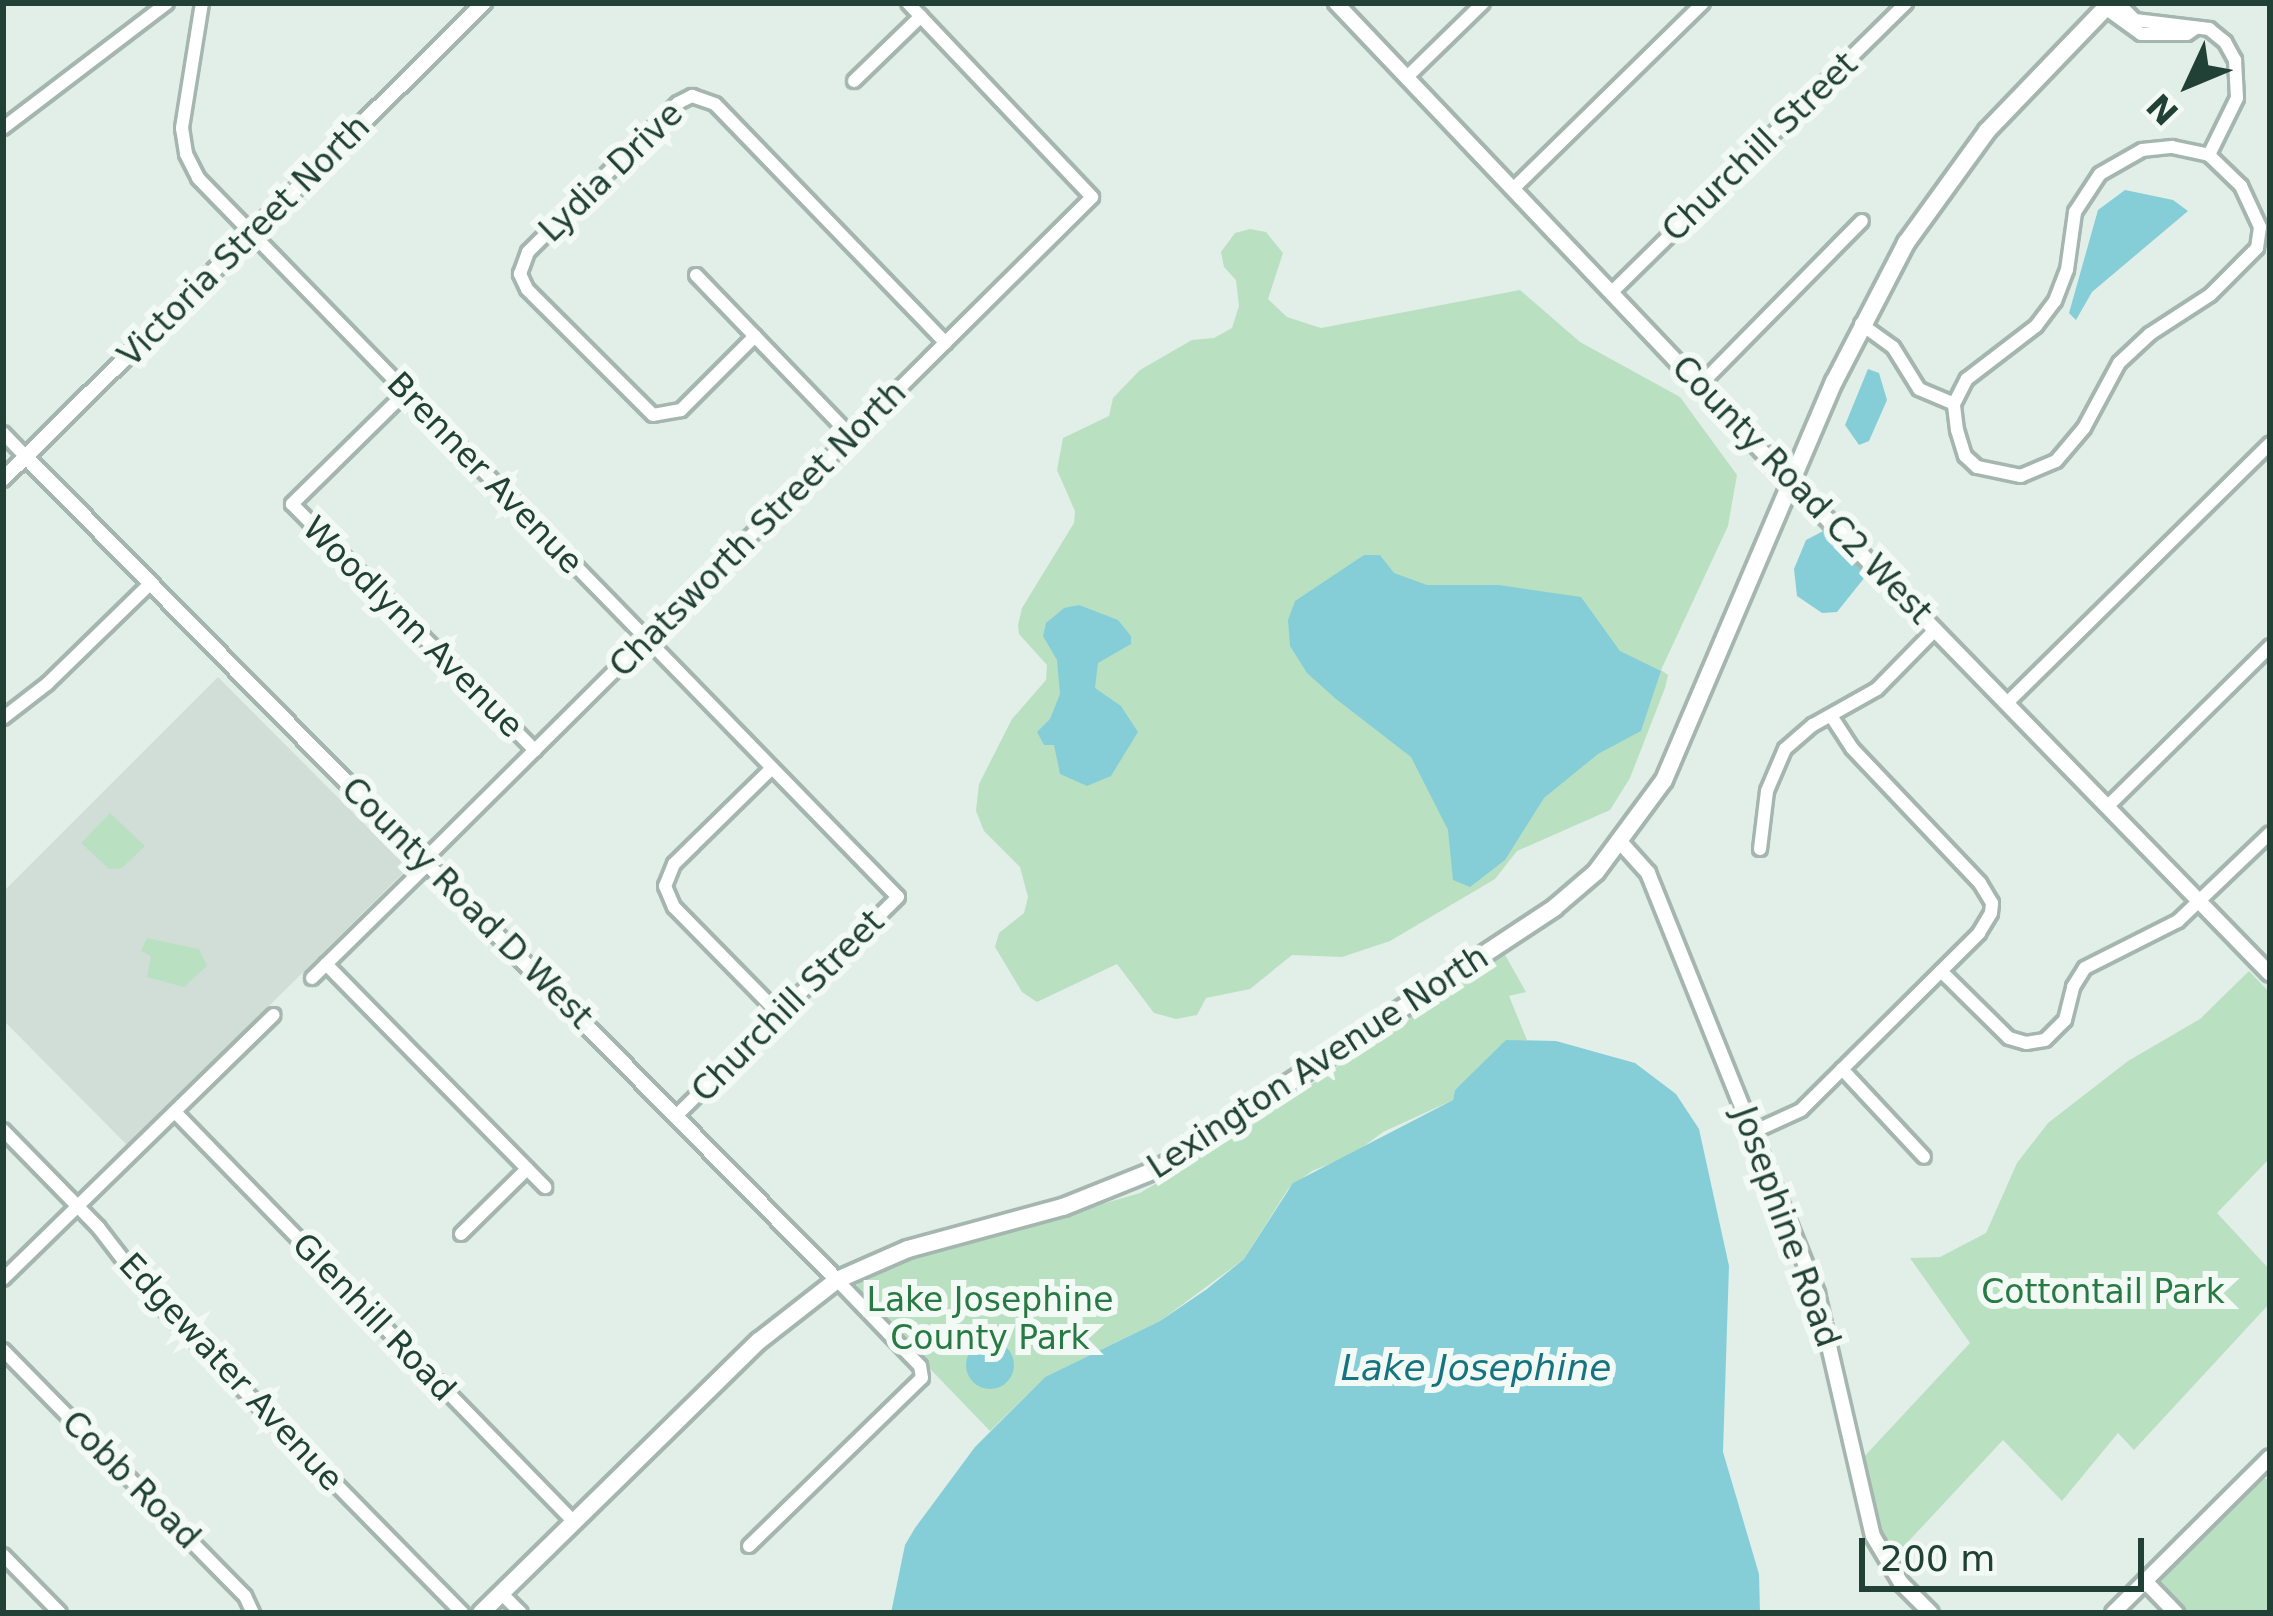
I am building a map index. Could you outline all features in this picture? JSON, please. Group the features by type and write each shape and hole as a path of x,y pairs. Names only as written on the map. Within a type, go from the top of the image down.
{"main road":[{"name":"Lexington Avenue North","path":"481,1613 759,1341 837,1280 918,1245 1082,1201 1177,1160 1554,908 1622,844 1676,755 1861,324 1955,172 2022,92 2111,5"}],"street":[{"path":"3,128 166,3"},
{"name":"Brenner Avenue","path":"202,3 183,118 186,154 197,178 898,897"},
{"name":"Victoria Street North","path":"3,479 484,3"},
{"path":"854,81 921,16 908,3"},
{"name":"County Road C2 West","path":"1336,3 1792,483 2270,974"},
{"path":"1409,75 1483,3"},
{"path":"1515,187 1703,3"},
{"name":"Churchill Street","path":"1613,291 1906,3"},
{"path":"2111,5 2141,34 2210,29 2225,41 2239,81 2237,98 2209,155"},
{"name":"Chatsworth Street North","path":"312,978 1092,196 921,16"},
{"name":"Lydia Drive","path":"754,336 681,410 653,416 527,289 520,274 526,254 678,103 692,96 715,104 946,343"},
{"path":"2146,148 2209,155 2254,206 2260,227 2257,248 2210,295 2150,334 2119,363 2071,448 2056,461 2021,476 1977,467 1958,440 1954,404 1981,364 2036,326 2055,301 2067,270 2074,212 2100,174 2146,148"},
{"path":"1701,384 1862,221"},
{"path":"696,275 851,436"},
{"path":"1861,324 1893,347 1918,389 1954,404"},
{"name":"Woodlynn Avenue","path":"406,392 292,504 535,750"},
{"name":"County Road D West","path":"3,433 920,1366 922,1378 749,1546"},
{"path":"2008,703 2270,444"},
{"path":"3,718 47,684 151,583"},
{"path":"1760,849 1777,761 1795,737 1877,689 1935,630"},
{"path":"2108,806 2270,646"},
{"path":"1753,1132 1801,1110 1941,971 1991,914 1992,903 1980,883 1852,748 1832,717"},
{"path":"772,767 674,865 665,886 674,908 779,1014"},
{"path":"1941,971 2001,1032 2017,1041 2036,1043 2060,1028 2072,987 2092,961 2166,929 2270,832"},
{"name":"Josephine Road","path":"1622,844 1648,873 1825,1317 1873,1536 1901,1583 1930,1613"},
{"name":"Churchill Street","path":"677,1115 898,897"},
{"path":"326,964 545,1187"},
{"path":"3,1279 274,1015"},
{"path":"1842,1069 1924,1157"},
{"name":"Glenhill Road","path":"175,1112 574,1522"},
{"name":"Edgewater Avenue","path":"3,1130 78,1206 152,1297 462,1613"},
{"path":"460,1234 527,1169"},
{"name":"Cobb Road","path":"3,1350 245,1596 253,1613"},
{"path":"2113,1613 2268,1462"},
{"path":"3,1555 60,1613"},
{"path":"2145,1581 2176,1613"},
{"path":"501,1593 521,1613"}],"shaded area":[{"path":"218,677 408,868 128,1146 3,1020 3,892"}],"green space":[{"path":"1266,232 1283,253 1268,299 1287,317 1321,328 1520,290 1580,342 1680,397 1737,475 1728,526 1661,670 1668,675 1665,688 1630,778 1610,810 1517,851 1495,879 1390,941 1342,957 1292,955 1250,989 1206,998 1197,1015 1176,1019 1154,1013 1117,964 1037,1002 1022,992 995,947 999,933 1024,913 1028,897 1020,867 984,831 976,811 979,784 1012,719 1046,680 1047,665 1019,634 1018,625 1022,608 1074,523 1075,511 1057,470 1063,438 1109,416 1113,398 1140,370 1192,340 1214,338 1232,328 1239,306 1236,280 1224,267 1221,252 1235,233"},
{"path":"110,813 145,846 122,868 109,869 81,843"},
{"path":"147,938 199,949 207,966 184,987 147,977 151,956 141,951"},
{"name":"Lake Josephine County Park","path":"1504,953 1526,992 1509,996 1527,1040 1506,1045 1455,1090 1453,1100 1383,1132 1352,1155 1312,1171 1288,1189 1244,1259 1160,1321 1045,1377 990,1431 856,1292 858,1282 902,1262 1140,1193 1237,1135"},
{"name":"Cottontail Park","path":"2249,971 2270,993 2270,1158 2217,1213 2270,1270 2270,1303 2134,1450 2118,1433 2062,1501 2003,1440 1892,1559 1879,1538 1861,1460 1970,1343 1910,1258 1940,1257 1986,1233 2017,1163 2048,1123 2128,1061 2200,1019"},
{"path":"2260,1479 2270,1479 2270,1613 2185,1613 2162,1589 2161,1579"}],"water":[{"path":"2125,190 2173,200 2188,211 2092,292 2076,320 2069,313 2098,210"},
{"path":"1868,369 1879,373 1887,400 1869,441 1859,445 1845,425"},
{"path":"1831,527 1859,555 1865,577 1837,612 1822,613 1797,596 1794,569 1806,540"},
{"path":"1364,555 1380,555 1394,573 1427,585 1499,585 1581,597 1620,651 1661,671 1641,731 1598,754 1544,798 1505,860 1470,887 1453,880 1448,830 1411,757 1307,673 1290,646 1288,620 1295,601"},
{"path":"1079,605 1118,620 1131,636 1131,644 1098,663 1095,688 1121,706 1138,732 1111,776 1087,786 1060,774 1054,745 1044,745 1037,732 1050,719 1060,694 1057,660 1043,636 1046,623 1064,608"},
{"name":"Lake Josephine","path":"1506,1040 1556,1041 1635,1063 1676,1094 1699,1129 1729,1266 1723,1452 1759,1574 1760,1613 891,1613 905,1545 915,1528 975,1447 1045,1377 1160,1321 1207,1289 1244,1259 1293,1183 1453,1100 1455,1090"},
{"path":"990,1341 1007,1348 1014,1365 1007,1382 990,1389 973,1382 966,1365 973,1348"}]}
